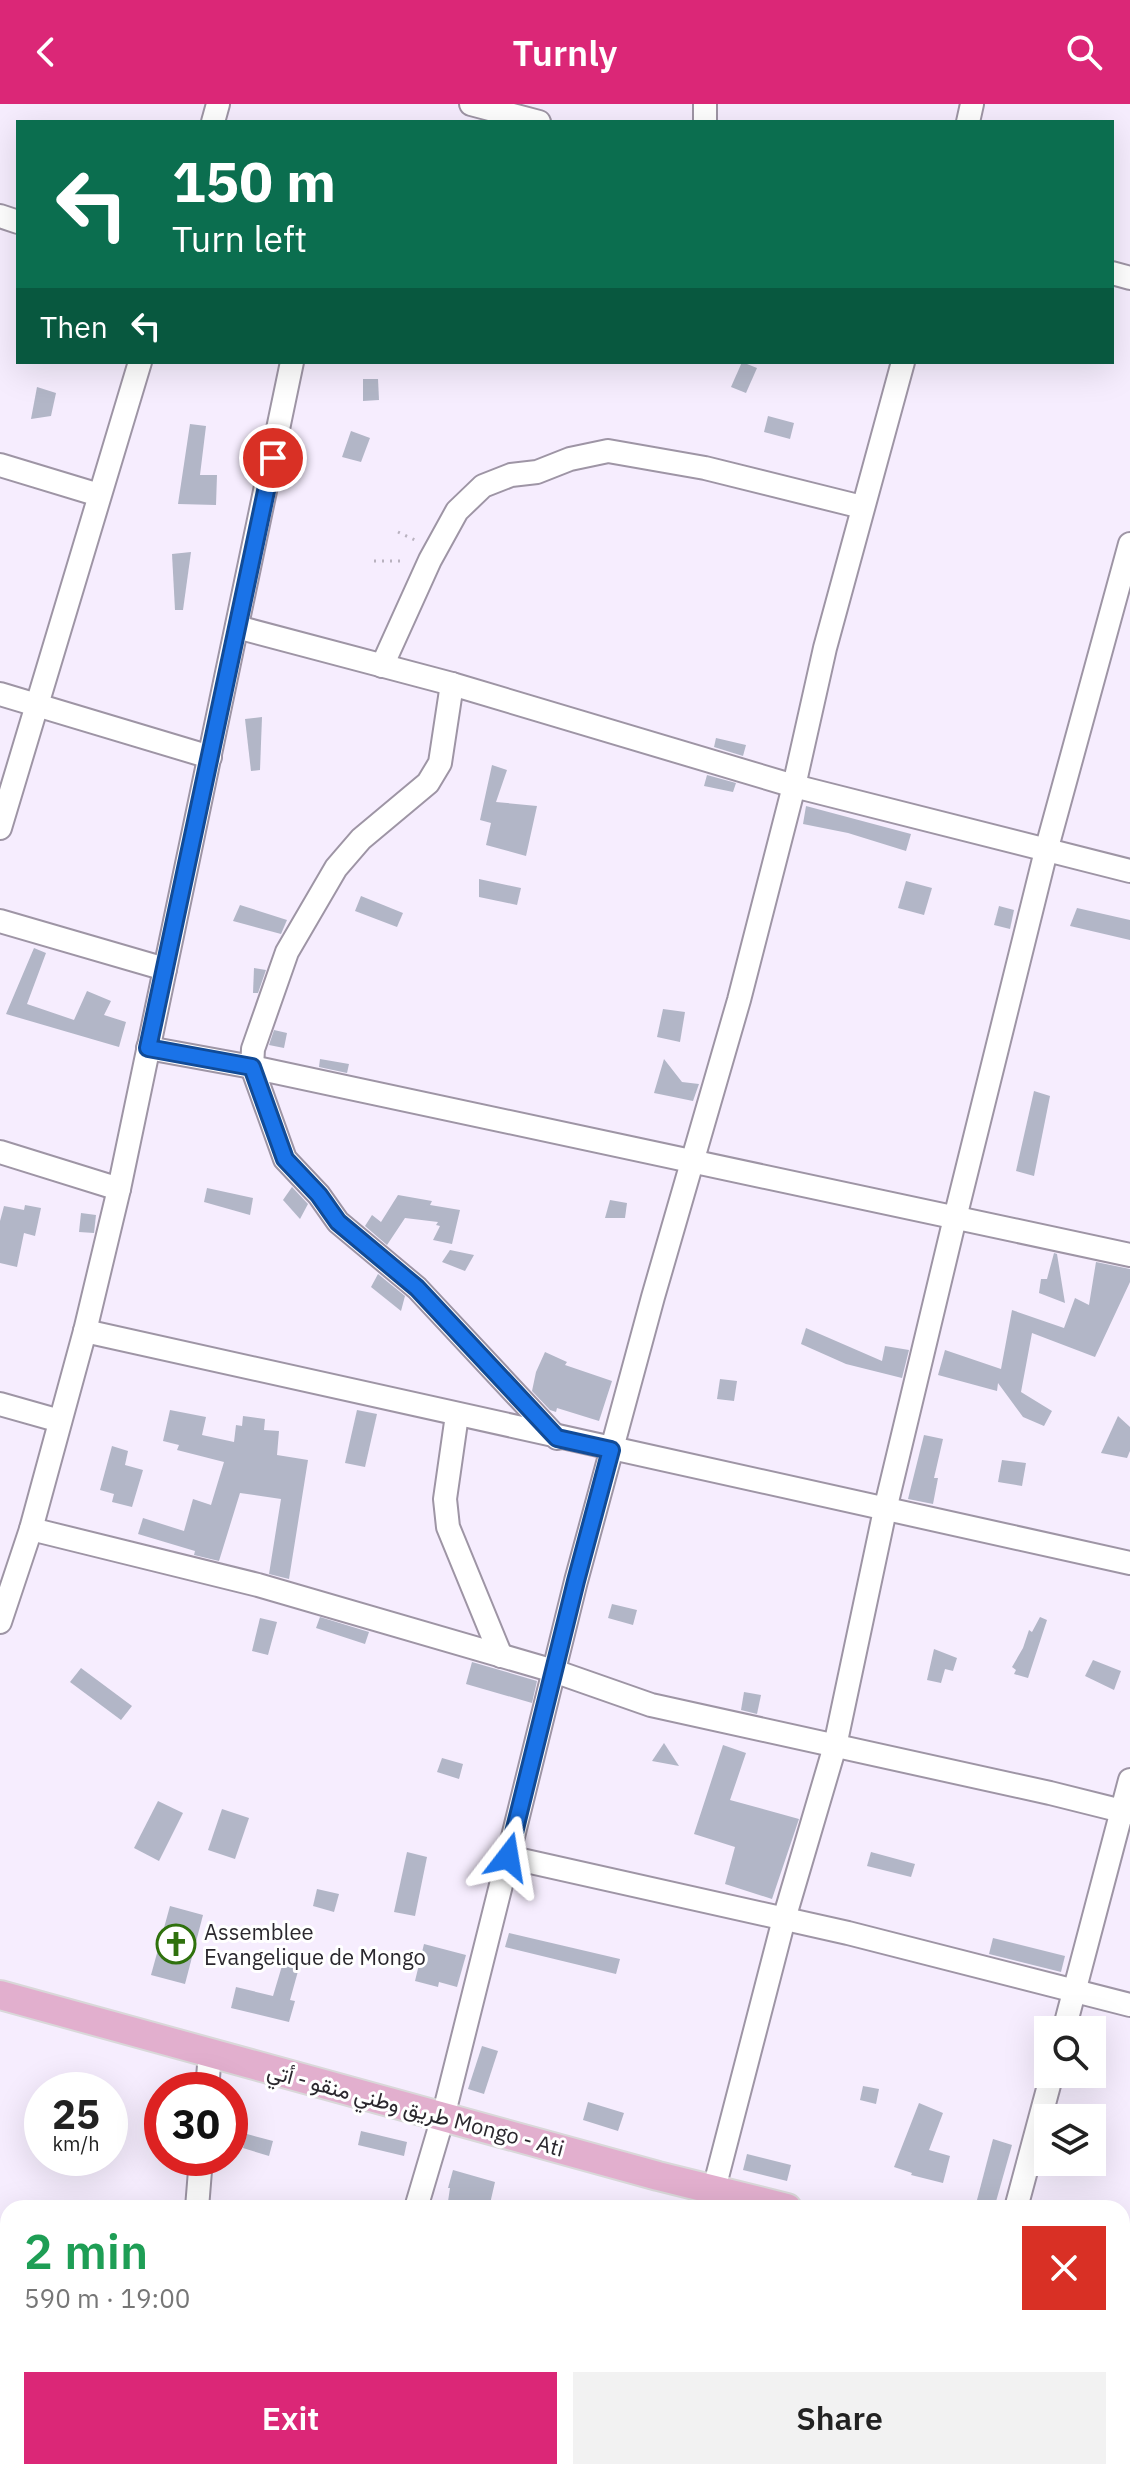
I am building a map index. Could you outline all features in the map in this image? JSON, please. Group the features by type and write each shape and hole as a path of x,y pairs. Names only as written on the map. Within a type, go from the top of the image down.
{"main road":[{"name":"طريق وطني منقو - أتي Mongo - Ati","path":"0,1995 443,2117 712,2199"}],"street":[{"path":"471,104 531,120"},
{"path":"0,828 139,364"},
{"path":"0,1622 31,1529 85,1331 119,1189 292,364"},
{"path":"418,2200 443,2117 611,1450 739,1000 794,786 825,648 902,364"},
{"path":"382,666 430,560 457,511 483,486 511,475 537,472 579,456 608,451 705,468 862,507"},
{"path":"0,465 99,495"},
{"path":"712,2199 784,1919 835,1746 885,1510 955,1218 1046,851 1130,544"},
{"path":"237,627 452,684 794,786 1130,871"},
{"path":"452,684 440,763 428,783 361,839 336,868 287,952 253,1049 252,1067 285,1159 319,1195 338,1222 417,1288 557,1438"},
{"path":"0,694 210,757"},
{"path":"0,921 165,969"},
{"path":"148,1048 252,1067 1130,1255"},
{"path":"0,1152 119,1189"},
{"path":"85,1331 1130,1563"},
{"path":"0,1404 60,1421"},
{"path":"457,1415 445,1499 448,1527 501,1656"},
{"path":"31,1529 258,1585 554,1671 651,1705 1125,1812"},
{"path":"1068,2016 1125,1812 1130,1780"},
{"path":"508,1857 784,1919 1130,2005"},
{"path":"208,2072 210,2053"},
{"path":"1018,2200 1048,2088"},
{"path":"198,2200 200,2176"}],"path":[{"path":"374,561 430,560"}],"building":[{"path":"741,364 757,368 746,393 731,387"},
{"path":"363,379 378,379 379,400 363,401"},
{"path":"37,387 56,393 51,416 31,419"},
{"path":"768,416 794,423 790,439 764,432"},
{"path":"190,424 206,426 200,475 217,475 216,505 178,504"},
{"path":"351,431 370,438 361,462 342,457"},
{"path":"191,552 183,610 175,610 172,554"},
{"path":"262,717 260,770 251,771 245,719"},
{"path":"716,738 746,745 743,756 714,747"},
{"path":"492,765 507,770 496,802 537,806 526,856 486,845 491,823 480,820"},
{"path":"707,775 736,783 733,792 704,786"},
{"path":"806,806 911,834 906,851 848,833 803,824"},
{"path":"479,879 521,888 517,905 479,897"},
{"path":"906,881 932,888 924,915 898,908"},
{"path":"361,896 403,913 397,927 355,911"},
{"path":"240,905 287,920 281,934 233,921"},
{"path":"999,906 1014,910 1010,929 994,925"},
{"path":"1077,908 1130,920 1130,940 1070,926"},
{"path":"34,948 46,953 27,1004 74,1020 87,991 111,1001 104,1015 126,1022 119,1047 6,1014"},
{"path":"254,968 266,970 258,993 253,993"},
{"path":"663,1009 685,1012 680,1042 657,1037"},
{"path":"274,1030 287,1033 284,1048 269,1045"},
{"path":"320,1059 349,1064 347,1073 319,1067"},
{"path":"664,1059 682,1082 699,1084 693,1101 654,1093"},
{"path":"1034,1091 1050,1096 1034,1176 1016,1171"},
{"path":"292,1187 308,1204 300,1219 283,1200"},
{"path":"207,1188 253,1198 250,1215 204,1202"},
{"path":"398,1195 460,1210 452,1244 433,1240 440,1226 436,1225 438,1222 405,1218 387,1245 365,1226 372,1215 381,1222"},
{"path":"610,1200 627,1203 625,1218 605,1218"},
{"path":"25,1205 41,1208 35,1236 24,1233 17,1267 0,1263 0,1221 4,1206 24,1210"},
{"path":"81,1213 96,1215 94,1233 79,1232"},
{"path":"450,1250 474,1255 465,1271 442,1262"},
{"path":"1054,1253 1057,1254 1065,1303 1039,1293 1041,1279 1047,1279"},
{"path":"1096,1262 1130,1269 1130,1282 1095,1357 1032,1333 1021,1392 1052,1411 1044,1426 1023,1417 998,1383 997,1391 938,1375 945,1350 1001,1369 1012,1310 1064,1328 1075,1298 1089,1305"},
{"path":"378,1274 405,1296 401,1311 371,1287"},
{"path":"806,1328 882,1361 885,1346 909,1350 902,1378 846,1364 801,1344"},
{"path":"545,1352 567,1362 565,1365 612,1381 599,1421 557,1408 556,1412 550,1410 532,1391"},
{"path":"720,1379 737,1381 734,1401 717,1399"},
{"path":"170,1410 206,1417 202,1435 234,1442 236,1425 242,1426 243,1416 265,1419 264,1430 279,1431 277,1455 308,1460 289,1579 269,1574 281,1499 240,1493 219,1561 138,1534 143,1518 184,1531 193,1499 211,1505 224,1462 177,1450 179,1445 163,1441"},
{"path":"357,1410 377,1414 365,1467 345,1463"},
{"path":"1118,1416 1130,1427 1127,1458 1101,1453"},
{"path":"924,1435 943,1439 934,1478 938,1478 933,1504 908,1499"},
{"path":"112,1446 128,1451 125,1465 143,1470 132,1507 112,1502 114,1494 100,1490"},
{"path":"1002,1460 1026,1463 1022,1486 998,1482"},
{"path":"612,1604 637,1610 633,1625 608,1618"},
{"path":"320,1617 369,1632 365,1644 316,1628"},
{"path":"1040,1617 1047,1620 1028,1678 1014,1674 1016,1670 1012,1667 1029,1630 1032,1632"},
{"path":"260,1618 277,1622 268,1655 252,1651"},
{"path":"934,1649 957,1658 953,1671 945,1669 941,1683 927,1680"},
{"path":"1093,1660 1121,1671 1114,1690 1085,1676"},
{"path":"472,1662 537,1681 532,1703 466,1684"},
{"path":"81,1668 132,1706 121,1720 70,1682"},
{"path":"744,1692 761,1695 757,1714 741,1710"},
{"path":"664,1743 679,1766 652,1761"},
{"path":"723,1745 746,1753 730,1800 799,1819 772,1899 725,1884 735,1847 694,1834"},
{"path":"442,1758 463,1764 459,1779 437,1772"},
{"path":"158,1801 183,1813 159,1861 134,1848"},
{"path":"222,1809 249,1818 235,1859 208,1850"},
{"path":"407,1852 427,1857 415,1916 394,1912"},
{"path":"871,1852 915,1864 911,1877 867,1866"},
{"path":"317,1889 339,1894 334,1912 313,1906"},
{"path":"170,1906 203,1915 185,1984 151,1975"},
{"path":"509,1933 620,1959 616,1974 505,1947"},
{"path":"993,1938 1065,1956 1061,1972 989,1954"},
{"path":"424,1944 466,1955 457,1987 439,1982 438,1987 415,1981"},
{"path":"284,1959 300,1964 290,2000 295,2001 289,2022 231,2008 236,1987 273,1996"},
{"path":"482,2046 498,2051 484,2094 468,2089"},
{"path":"863,2086 879,2089 876,2104 860,2100"},
{"path":"588,2102 624,2113 618,2131 583,2120"},
{"path":"919,2103 943,2113 929,2150 950,2156 943,2183 894,2167"},
{"path":"361,2131 407,2142 404,2156 358,2145"},
{"path":"248,2134 273,2141 269,2156 248,2150"},
{"path":"993,2139 1012,2145 996,2200 977,2200"},
{"path":"747,2154 791,2165 787,2181 743,2170"},
{"path":"453,2170 495,2182 491,2200 448,2200"}],"place":[{"name":"Assemblee Evangelique de Mongo","path":"176,1944"}],"route":[{"path":"273,458 148,1048 252,1067 285,1159 319,1195 338,1222 417,1288 557,1438 611,1450 508,1857"}]}
